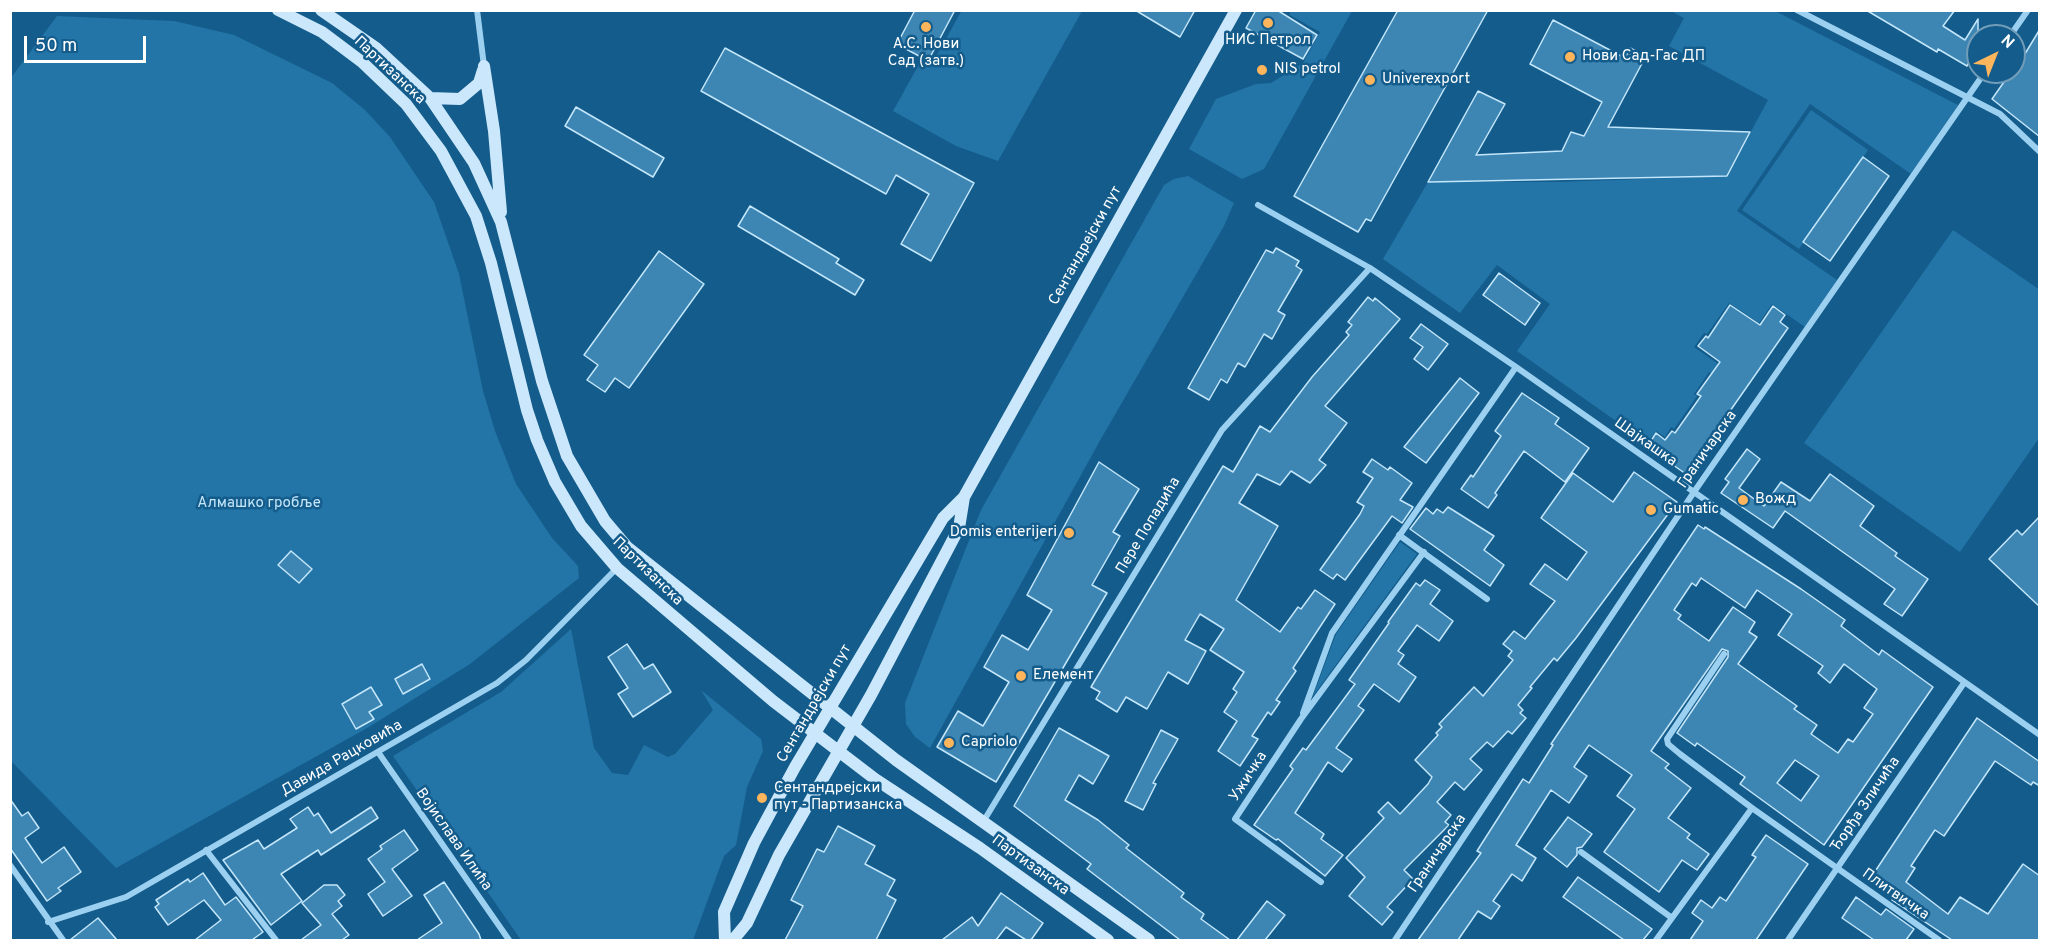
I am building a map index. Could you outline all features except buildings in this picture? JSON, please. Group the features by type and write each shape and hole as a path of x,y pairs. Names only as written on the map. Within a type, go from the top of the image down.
{"main road":[{"name":"Партизанска","path":"278,10 322,32 362,62 406,104 441,151 476,216 491,263 527,410 537,440 555,482 580,526 617,568 677,622 838,751 875,779 980,848 1108,940"},
{"name":"Партизанска","path":"321,10 376,48 430,98 457,134 474,163 501,222 551,412 567,456 605,521 645,562 853,726 1149,940"},
{"name":"Сентандрејски пут","path":"725,940 724,912 754,843 829,707 943,518 964,497 1236,10"},
{"path":"430,98 460,99 479,83 484,66"},
{"path":"484,66 494,131 501,222"},
{"name":"Сентандрејски пут","path":"733,940 747,923 779,855 853,726 959,528 964,497"}],"street":[{"path":"477,10 484,66"},
{"path":"1797,10 2000,114 2040,152"},
{"path":"2018,24 2028,10"},
{"name":"Граничарска","path":"1395,940 1694,492 1976,84"},
{"name":"Шајкашка","path":"1258,205 1370,268 1516,367 2040,735"},
{"name":"Пере Попадића","path":"983,822 1221,430 1370,268"},
{"name":"Ужичка","path":"1301,719 1332,633 1516,367"},
{"path":"1399,535 1487,599"},
{"name":"Ужичка","path":"1321,882 1235,819 1301,719 1424,552"},
{"name":"Давида Рацковића","path":"48,922 126,897 497,683 526,660 617,568"},
{"name":"Плитвичка","path":"1724,654 1667,739 1668,744 1837,870 1939,940"},
{"name":"Ђорђа Зличића","path":"1788,940 1964,683"},
{"name":"Војислава Илића","path":"378,752 509,940"},
{"path":"1656,940 1752,808"},
{"path":"206,850 276,940"},
{"path":"1581,852 1672,918"},
{"path":"10,865 48,922 63,940"}],"green space":[{"path":"962,10 1082,11 998,161 956,146 893,111 922,59 932,64"},
{"path":"1290,11 1352,11 1264,169 1242,179 1189,149 1216,99 1256,84 1271,83 1303,63 1320,32 1290,15"},
{"path":"1671,11 1775,11 1958,105 1911,174 1810,104 1737,211 1837,280 1805,327 1772,304 1759,323 1729,303 1707,334 1704,333 1694,347 1721,366 1714,375 1709,372 1694,394 1697,396 1674,429 1671,427 1665,437 1656,431 1647,443 1517,351 1550,304 1497,265 1460,313 1383,259 1428,182 1558,182 1727,176 1768,100 1669,46 1684,18"},
{"name":"Алмашко гробље","path":"57,16 174,21 234,35 332,83 365,110 390,137 434,202 459,274 483,391 495,431 516,484 552,538 578,566 579,578 470,664 369,727 116,868 11,761 10,79"},
{"path":"1811,110 1868,150 1799,249 1742,210"},
{"path":"1188,176 1234,203 1224,226 1102,437 930,748 915,737 906,724 905,703 981,510 1164,185 1174,179"},
{"path":"1953,230 2040,290 2039,438 1960,552 1804,443"},
{"path":"1400,542 1417,554 1313,696 1336,634"},
{"path":"571,629 594,748 612,773 628,775 644,745 668,757 675,754 713,710 701,690 761,739 763,751 747,787 736,845 724,856 693,940 521,940 393,756 501,692"}],"place":[{"name":"НИС Петрол","path":"1268,23"},
{"name":"А.С. Нови Сад (затв.)","path":"926,27"},
{"name":"Нови Сад-Гас ДП","path":"1570,57"},
{"name":"NIS petrol","path":"1262,70"},
{"name":"Univerexport","path":"1370,80"},
{"name":"Вожд","path":"1743,500"},
{"name":"Gumatic","path":"1651,510"},
{"name":"Domis enterijeri","path":"1069,533"},
{"name":"Елемент","path":"1021,676"},
{"name":"Capriolo","path":"949,743"},
{"name":"Сентандрејски пут - Партизанска","path":"762,798"}]}
